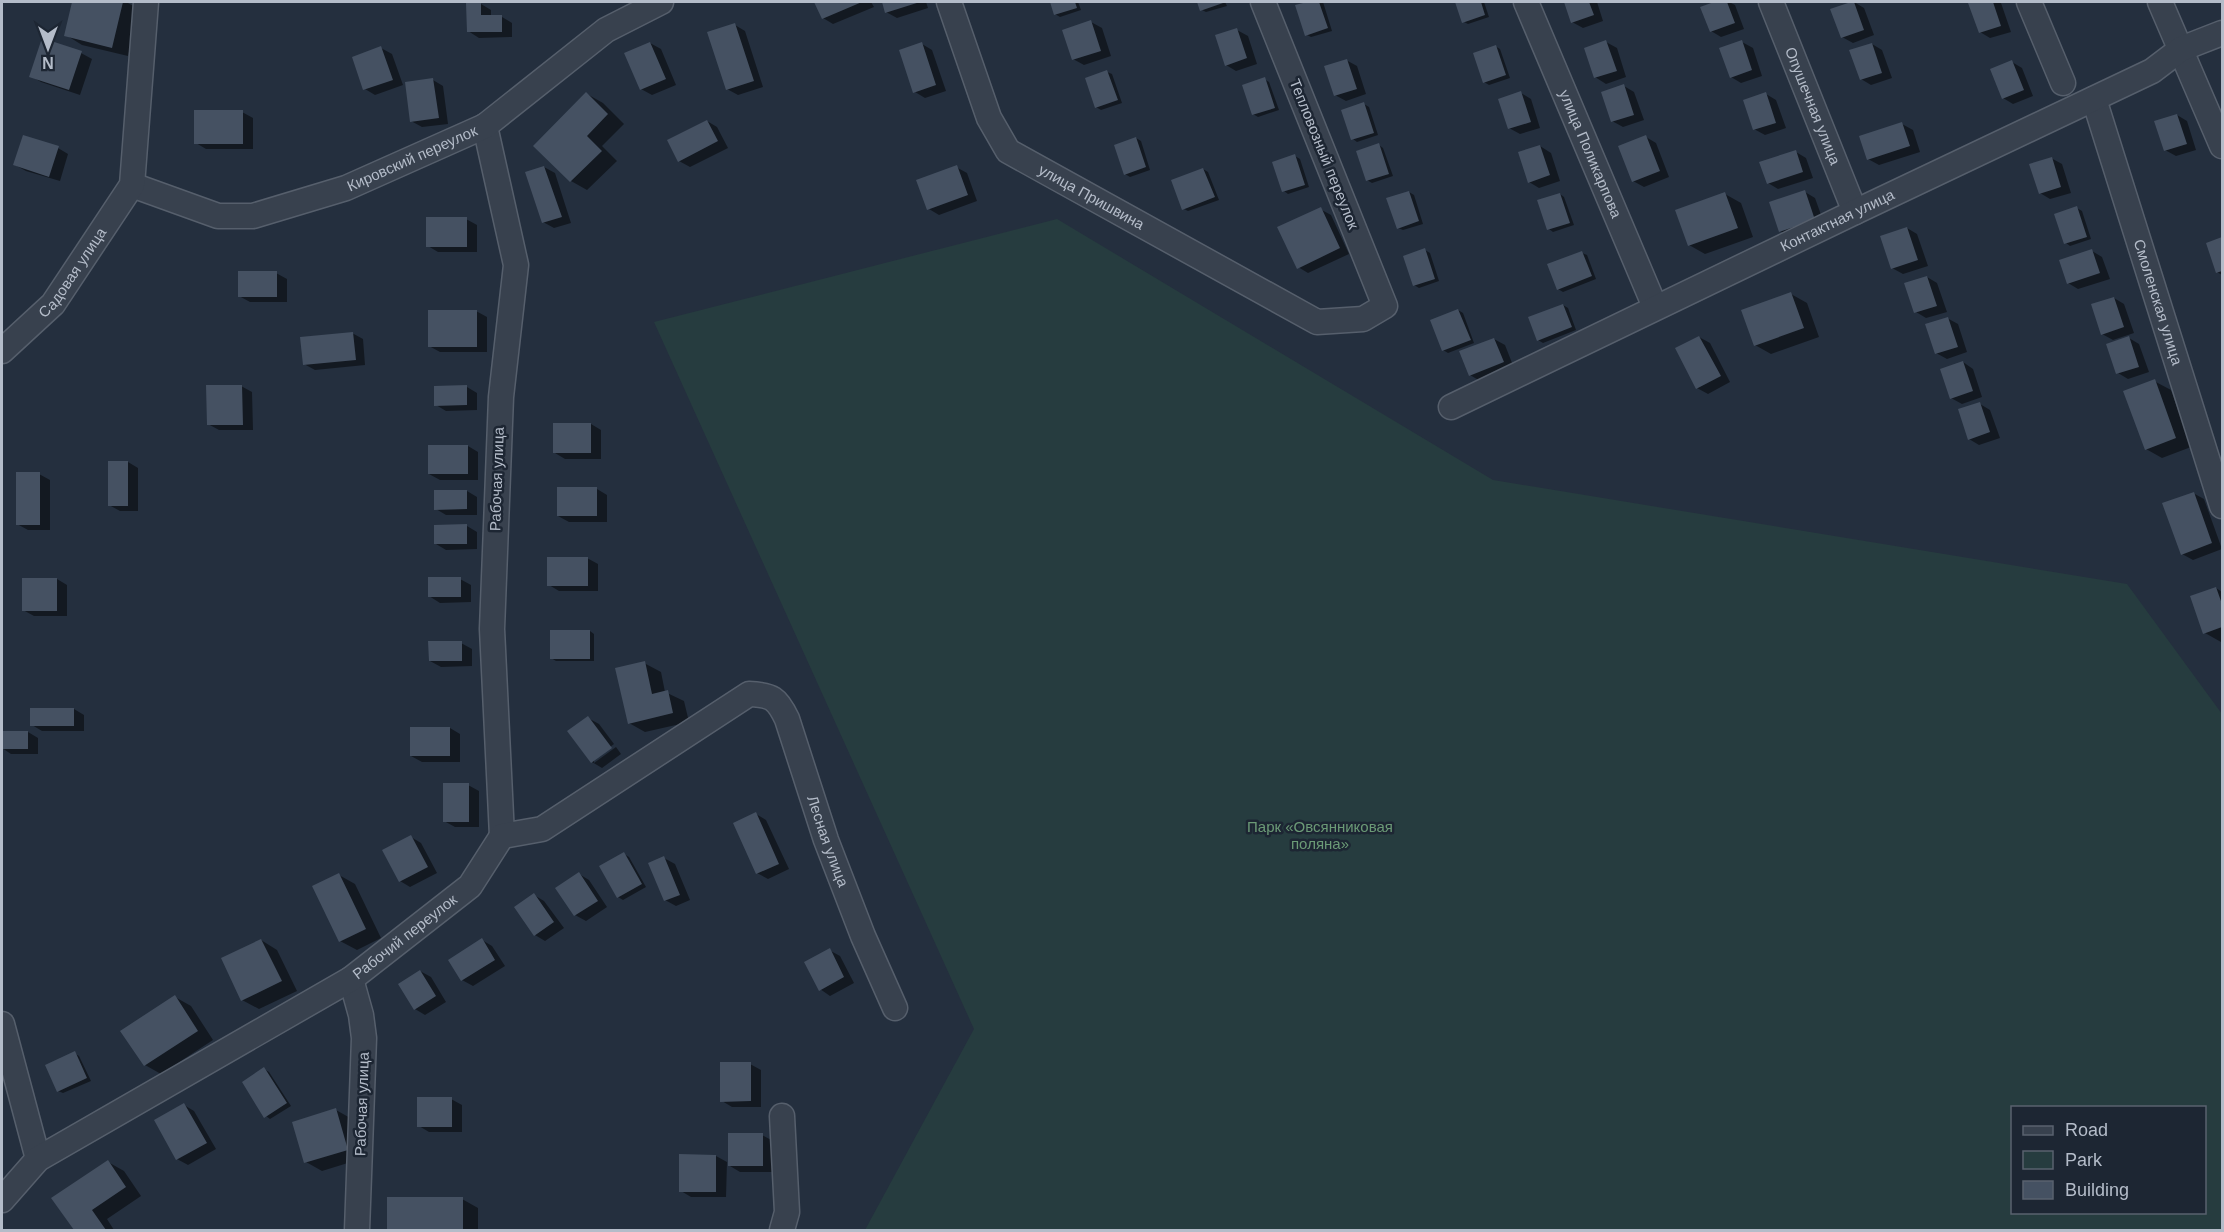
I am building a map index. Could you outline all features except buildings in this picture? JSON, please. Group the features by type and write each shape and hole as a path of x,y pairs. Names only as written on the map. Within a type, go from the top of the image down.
{"street":[{"path":"132,185 146,2"},
{"name":"Кировский переулок","path":"132,185 218,216 253,216 346,188 485,126 606,30 661,2"},
{"name":"улица Пришвина","path":"949,2 989,118 1008,151 1317,322 1364,319 1385,306"},
{"name":"Тепловозный переулок","path":"1263,2 1385,306"},
{"name":"улица Поликарпова","path":"1526,2 1655,307"},
{"name":"Опушечная улица","path":"1771,2 1855,212"},
{"path":"2028,2 2063,83"},
{"path":"2160,2 2223,147"},
{"name":"Контактная улица","path":"1451,407 1655,307 2152,71 2181,49 2223,33"},
{"name":"Смоленская улица","path":"2094,99 2223,506"},
{"name":"Рабочая улица","path":"485,126 516,265 501,397 492,629 502,836"},
{"name":"Садовая улица","path":"2,351 53,304 132,185"},
{"name":"Лесная улица","path":"502,836 542,829 749,694 768,695 780,704 788,719 826,840 863,936 895,1008"},
{"name":"Рабочий переулок","path":"38,1159 351,979 470,886 502,836"},
{"name":"Рабочая улица","path":"351,979 361,1015 364,1038 357,1230"},
{"path":"2,1024 38,1159 2,1200"},
{"path":"782,1116 787,1212 782,1230"}],"green space":[{"name":"Парк «Овсянниковая поляна»","path":"1057,219 1493,480 2127,584 2222,714 2222,1230 865,1230 974,1029 654,322"}]}
